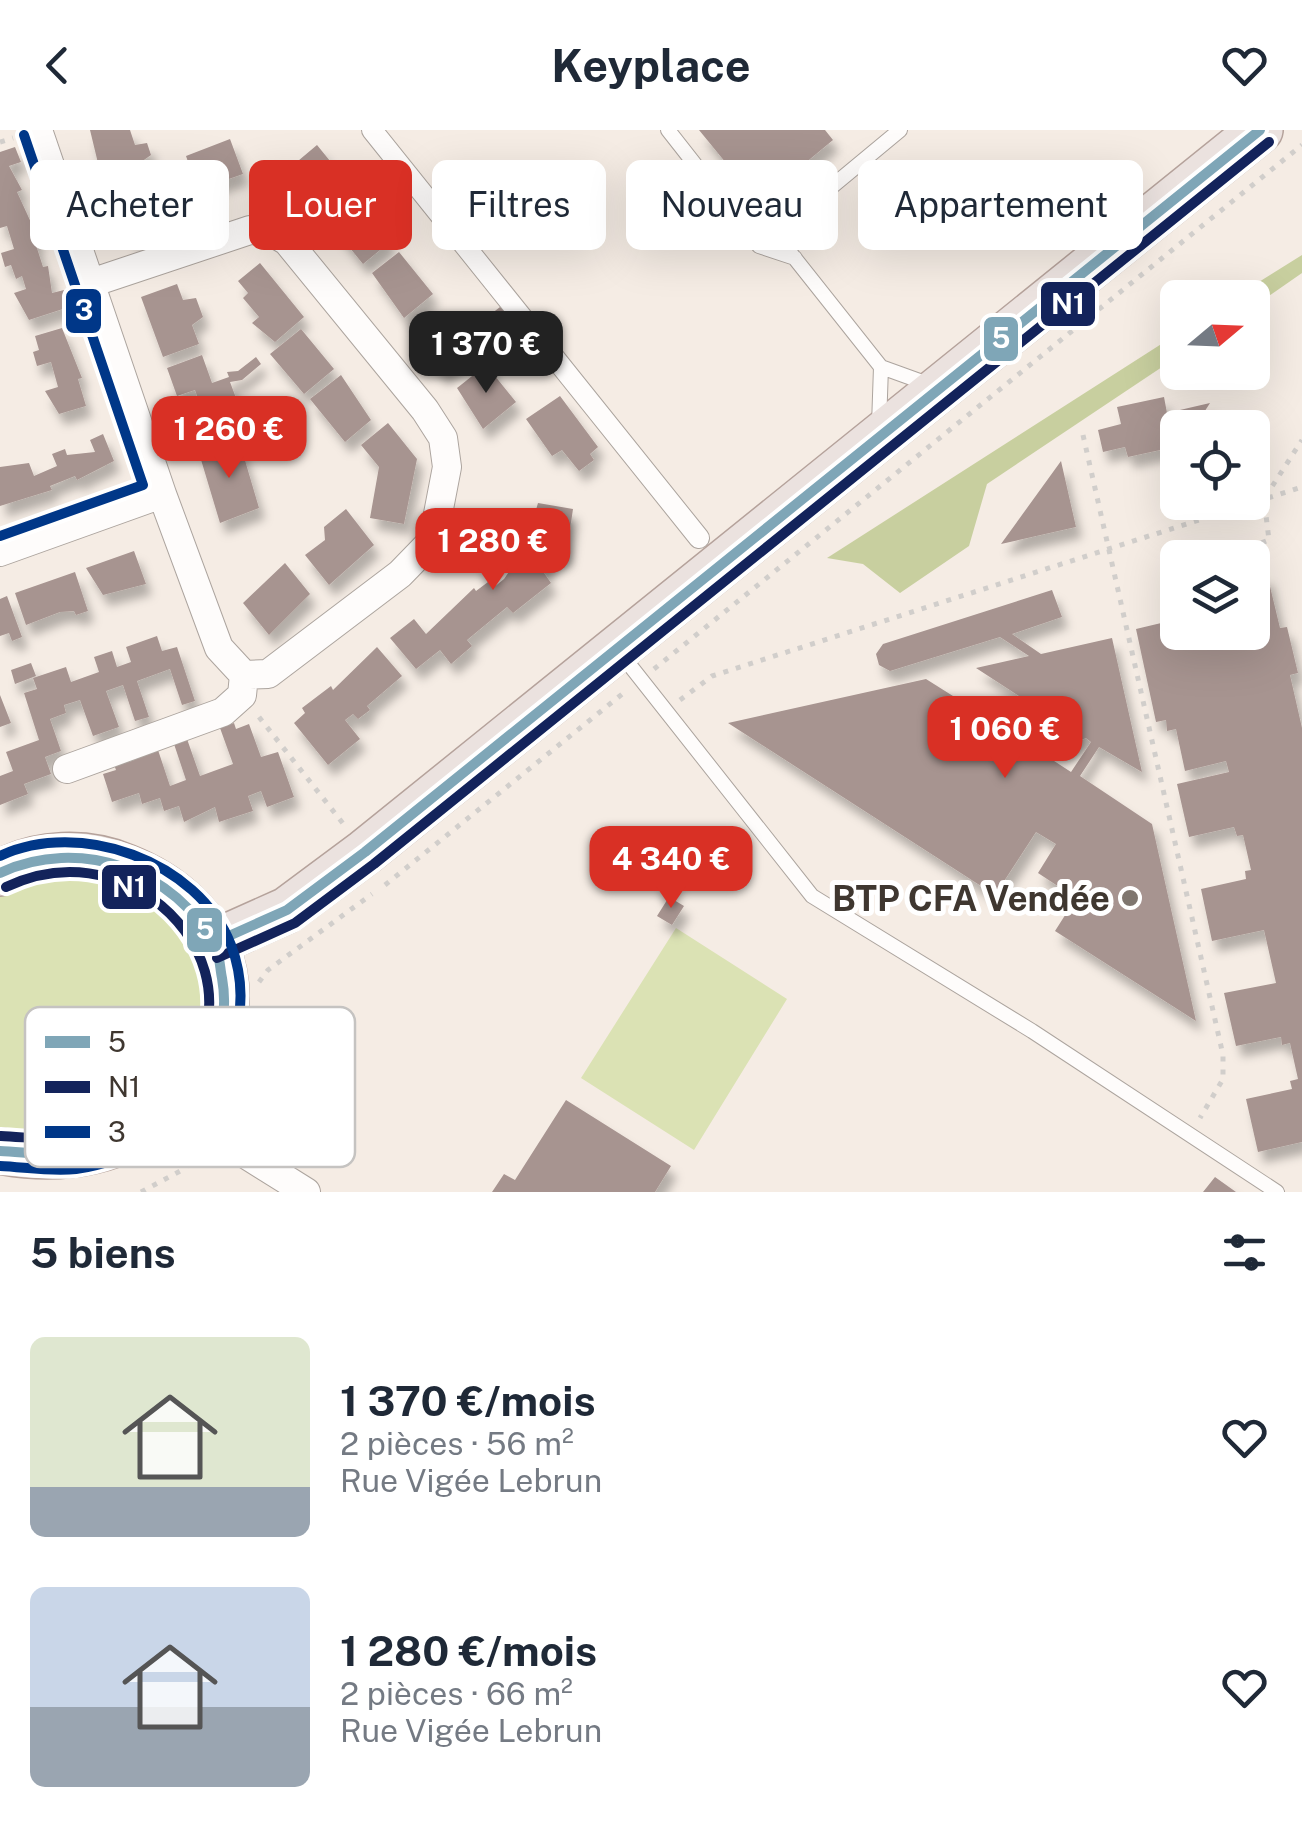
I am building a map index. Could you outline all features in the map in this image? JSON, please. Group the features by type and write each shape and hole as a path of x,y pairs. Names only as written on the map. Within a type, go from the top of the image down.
{"main road":[{"path":"212,944 286,910 356,829 629,665 874,442 1260,130"},
{"path":"0,873 16,864 61,855 107,859 162,886 185,906 212,944 224,986 225,1007"},
{"path":"12,1169 88,1167"}],"street":[{"path":"38,130 218,648 243,685"},
{"path":"372,130 699,538"},
{"path":"67,769 223,712 243,685 268,674 400,574 432,540 447,468 443,438 425,410 287,241 270,231 250,230 91,282"},
{"path":"0,552 162,494"},
{"path":"269,1167 306,1192"}],"lane":[{"path":"668,130 760,246 795,258"},
{"path":"900,130 794,218 786,234 795,258 881,368 916,383 944,385"},
{"path":"874,442 880,421 881,368"},
{"path":"629,665 812,896 1277,1192"}],"path":[{"path":"258,984 268,970 412,864 629,665 1302,145"},
{"path":"1083,435 1223,1056 1224,1079 1189,1133"},
{"path":"1270,490 1302,440"},
{"path":"1270,497 1302,487"},
{"path":"665,710 712,676 1198,520"},
{"path":"243,685 356,829"},
{"path":"141,1192 185,1167"}],"green space":[{"path":"1302,255 1302,273 1270,295 1270,280 1262,280"},
{"path":"1160,345 1160,368 987,484 969,546 900,593 863,564 827,558"},
{"path":"57,876 101,880 162,913 189,949 204,989 204,1007 25,1007 25,1135 0,1132 0,896 12,888"},
{"path":"676,928 787,999 694,1150 581,1078"}],"building":[{"path":"90,130 130,130 135,145 147,143 151,155 144,160 97,160"},
{"path":"699,130 825,130 833,140 809,160 724,160"},
{"path":"230,139 243,174 229,179 229,160 187,160 186,156"},
{"path":"317,145 329,160 299,160"},
{"path":"15,147 21,162 9,166 22,190 17,192 30,220 30,250 38,250 43,267 48,266 52,293 64,290 69,307 29,320 14,293 26,289 22,276 16,279 11,265 5,267 1,253 14,249 7,226 0,228 0,152"},
{"path":"352,250 380,250 363,264"},
{"path":"399,252 433,294 404,318 372,273"},
{"path":"260,263 304,317 275,342 252,323 259,317 243,298 248,293 238,281"},
{"path":"177,284 183,300 196,298 203,317 192,325 199,344 163,357 141,297"},
{"path":"500,307 519,324 505,335 486,318"},
{"path":"440,313 451,326 463,321 474,335 467,345 472,351 442,375 411,336"},
{"path":"62,328 82,378 78,379 86,406 59,414 45,391 58,387 51,362 37,366 33,352 39,350 35,336"},
{"path":"301,329 334,369 304,394 270,354"},
{"path":"202,355 212,383 229,377 227,372 238,371 256,357 261,364 242,380 230,382 239,406 205,418 195,390 177,396 167,368"},
{"path":"486,365 516,402 483,429 457,388"},
{"path":"341,375 371,420 345,442 310,399"},
{"path":"560,396 598,447 590,454 594,460 579,471 562,450 552,456 526,419"},
{"path":"1164,397 1166,410 1160,410 1160,450 1128,457 1125,447 1103,452 1098,430 1121,424 1117,407"},
{"path":"1210,403 1206,410 1180,410"},
{"path":"388,423 417,459 404,524 370,518 379,467 361,445"},
{"path":"103,434 114,461 77,480 75,476 50,486 52,490 0,506 0,467 29,463 34,476 57,466 52,454 65,449 67,455 95,452 90,440"},
{"path":"239,440 259,508 220,523 199,453"},
{"path":"1061,461 1076,527 1001,544"},
{"path":"538,503 573,509 566,557 552,555 544,573 551,583 513,613 507,607 467,640 472,646 451,664 440,650 416,669 390,638 414,619 426,634 474,588 476,591 488,582 493,588 504,579 524,550"},
{"path":"346,509 374,545 329,585 305,555 325,540 324,527"},
{"path":"134,551 146,584 103,595 86,568"},
{"path":"285,563 310,594 269,635 243,603"},
{"path":"75,572 88,611 76,615 74,611 60,612 26,625 15,593"},
{"path":"1270,586 1280,628 1287,627 1298,673 1290,675 1302,728 1302,1142 1258,1152 1246,1099 1292,1089 1290,1081 1298,1079 1290,1043 1282,1045 1281,1037 1236,1046 1224,993 1276,983 1264,930 1212,941 1201,889 1246,879 1245,871 1251,870 1243,835 1237,836 1234,827 1189,837 1177,784 1229,772 1226,761 1185,771 1176,729 1167,731 1166,720 1156,722 1136,629 1160,623 1160,650 1270,650"},
{"path":"1052,590 1062,617 1012,634 1041,654 1112,638 1142,772 1099,747 1080,776 1152,824 1196,1021 1055,931 1076,898 1038,873 1056,844 1036,832 995,895 728,723 926,679 999,725 1019,696 976,668 1029,656 1000,637 890,671 879,665 876,654 883,644","holes":["1028,701 1034,705 1033,728 1044,742 1060,748 1086,738 1091,742 1071,772 1008,731"]},
{"path":"7,596 22,637 12,641 9,633 0,636 0,599"},
{"path":"157,636 162,651 177,647 195,701 182,705 170,669 137,681 149,717 135,721 123,685 106,691 119,727 93,736 80,700 64,705 66,713 50,719 61,751 45,757 51,774 24,784 28,794 0,805 0,776 13,771 6,752 39,740 24,693 37,689 33,678 66,667 71,682 99,672 94,657 112,651 117,667 131,662 126,647"},
{"path":"377,647 402,676 367,706 370,710 358,719 353,714 345,720 360,739 328,765 294,723 305,713 302,708 331,686 333,690"},
{"path":"31,663 36,676 15,684 11,670"},
{"path":"0,695 11,723 0,727"},
{"path":"234,723 236,729 249,724 261,757 278,752 294,797 267,807 261,791 248,796 253,811 219,822 215,807 184,822 179,806 164,811 160,798 142,804 139,793 112,802 103,774 116,770 112,759 127,754 129,762 158,750 170,786 186,780 174,744 187,739 200,776 233,764 220,728"},
{"path":"669,897 684,906 672,925 657,916"},
{"path":"566,1100 671,1166 655,1192 492,1192 504,1174 515,1180"},
{"path":"1215,1177 1236,1192 1203,1192"}],"transit line":[{"name":"5","path":"211,944 287,910 365,852 1260,130"},
{"name":"3","path":"0,536 143,485 24,135"},
{"name":"N1","path":"217,958 295,923 374,864 1269,142"},
{"name":"3","path":"0,856 31,846 65,842 99,845 164,870 192,890 215,915 231,945 240,984 239,1007"},
{"name":"5","path":"0,873 30,862 61,858 123,867 151,880 177,898 199,921 216,948 224,1007"},
{"name":"N1","path":"6,887 59,873 109,878 152,898 185,931 205,971 207,1007"},
{"name":"N1","path":"1,1136 25,1138"},
{"name":"5","path":"0,1151 25,1153"},
{"name":"3","path":"0,1166 48,1170 84,1167"}],"place":[{"name":"BTP CFA Vendée","path":"1130,898"}]}
